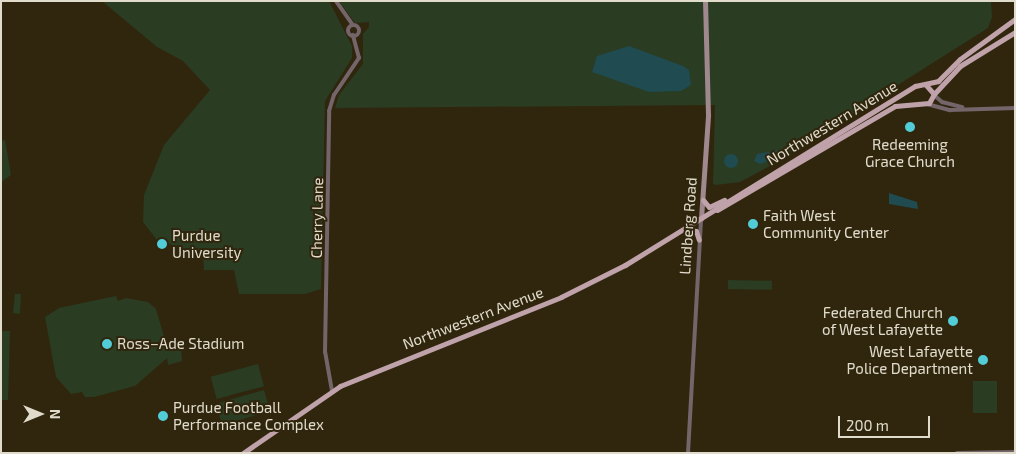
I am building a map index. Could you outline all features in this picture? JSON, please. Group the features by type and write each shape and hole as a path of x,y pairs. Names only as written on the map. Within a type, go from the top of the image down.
{"main road":[{"name":"Lindberg Road","path":"701,219 708,115 705,1"},
{"path":"1015,19 960,59 938,81 913,89 914,102 927,104 960,66 1015,32"},
{"path":"925,84 934,94"},
{"name":"Northwestern Avenue","path":"714,211 727,200 913,89"},
{"name":"Northwestern Avenue","path":"243,453 332,391 561,297 685,229 895,106 914,102"},
{"path":"703,200 710,207 727,200"},
{"path":"685,229 696,231 699,240"}],"street":[{"path":"336,1 355,34"},
{"path":"351,25 355,34"},
{"name":"Cherry Lane","path":"332,391 324,343 329,111 334,96 359,56 355,34"},
{"path":"934,94 942,102 962,108"},
{"path":"927,104 962,108 1015,108"},
{"name":"Lindberg Road","path":"688,453 701,219"},
{"path":"958,453 1015,452"}],"green space":[{"path":"102,1 329,1 352,46 352,58 325,101 321,289 305,294 239,294 234,270 204,270 203,255 157,240 143,222 144,195 164,145 210,90 183,61 157,47"},
{"path":"339,1 991,1 992,17 988,28 768,167 740,182 716,185 713,184 715,105 335,108 339,95 363,64 363,34 369,27 369,22 355,23"},
{"path":"5,140 11,175 1,182 1,141"},
{"path":"728,280 772,281 772,290 728,289"},
{"path":"15,294 21,294 20,314 13,313"},
{"name":"Ross–Ade Stadium","path":"116,296 118,301 126,298 148,302 156,309 167,347 181,347 182,361 168,365 167,358 135,386 94,397 85,397 82,392 71,394 56,377 45,317 59,308"},
{"path":"1,331 10,331 8,400 1,400"},
{"path":"258,364 264,386 217,399 211,377"},
{"path":"973,381 997,381 997,413 973,413"},
{"path":"264,390 270,411 222,425 216,404"}],"water":[{"path":"629,46 683,66 689,70 691,85 681,91 649,92 592,72 597,56"},
{"path":"785,149 788,152 781,157 760,164 754,161 757,154"},
{"path":"728,154 734,154 738,161 734,168 728,168 724,164 724,158"},
{"path":"889,193 917,202 918,209 889,204"}],"place":[{"name":"Redeeming Grace Church","path":"910,127"},
{"name":"Faith West Community Center","path":"753,224"},
{"name":"Purdue University","path":"162,244"},
{"name":"Federated Church of West Lafayette","path":"953,321"},
{"name":"Ross–Ade Stadium","path":"107,344"},
{"name":"West Lafayette Police Department","path":"983,360"},
{"name":"Purdue Football Performance Complex","path":"163,416"}]}
